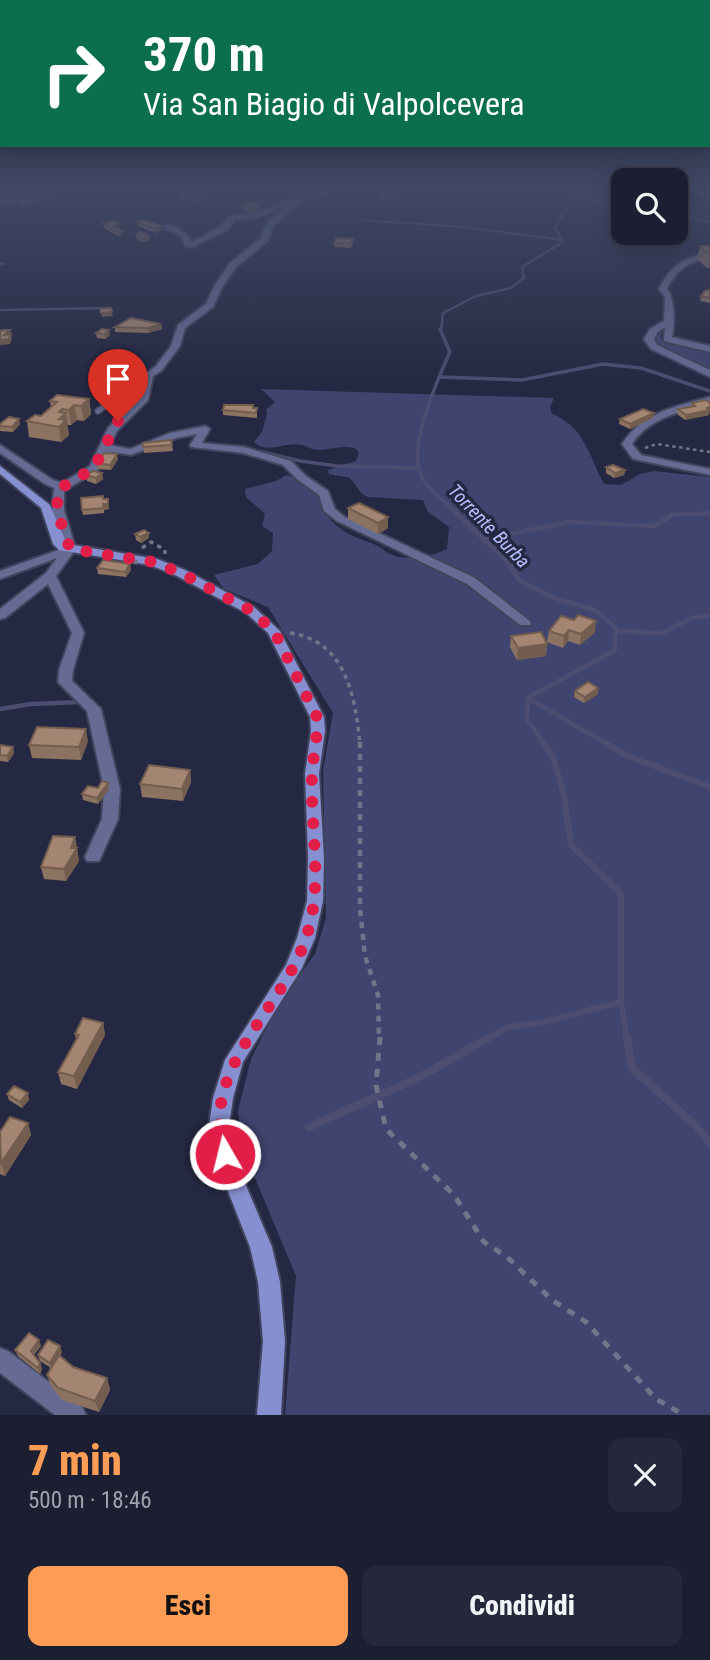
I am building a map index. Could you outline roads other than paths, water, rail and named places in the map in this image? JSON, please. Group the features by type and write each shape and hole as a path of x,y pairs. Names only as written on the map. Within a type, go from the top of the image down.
{"street":[{"path":"70,549 56,494 62,487 87,474 118,421 143,400 149,375 159,368 175,346 181,327 209,305 233,265 248,254"},
{"path":"710,256 697,257 678,265 663,289 669,297 667,339 710,349"},
{"path":"668,322 650,334 651,344 710,373"},
{"path":"710,400 680,407 636,430 627,444 633,454 643,459 710,472"},
{"path":"99,457 110,448 131,452 174,435 205,429 195,445 244,450 287,463 302,478 324,493 331,511 341,519 471,581 524,622"},
{"path":"0,448 50,482 62,487"},
{"path":"0,469 46,507 59,544 70,549 153,562 250,610 274,631 317,717 318,731 312,774 315,901 306,938 293,968 234,1060 223,1097 218,1133 261,1247 269,1282 274,1340 269,1415"},
{"path":"0,575 70,549"},
{"path":"0,615 50,576 70,549"},
{"path":"50,576 78,633 78,644 64,676 65,682 94,709 111,789 110,819 93,857"},
{"path":"0,1359 74,1415"}],"lane":[{"path":"98,411 149,375"}],"waterway":[{"name":"Torrente Burba","path":"441,331 443,313 476,296 511,288 524,278 522,267 543,254"},
{"path":"0,310 108,308"},
{"name":"Torrente Burba","path":"419,468 418,445 421,428 450,352 440,329"},
{"path":"440,377 522,380 603,364 641,368 710,391"},
{"path":"242,447 300,461 337,466 419,468"},
{"name":"Torrente Burba","path":"419,468 422,478 435,494 456,512"},
{"name":"Torrente Burba","path":"454,511 508,562 520,581 554,598 595,610 616,628 615,650 528,698"},
{"path":"484,539 570,522 654,526 672,515 710,513"},
{"path":"616,631 662,633 692,618 710,615"},
{"path":"528,698 607,744"},
{"name":"Torrente Burba","path":"528,698 527,719 544,744"},
{"path":"0,709 31,704 82,702"},
{"name":"Torrente Burba","path":"543,742 553,757 564,796 571,845 621,894 621,1002"},
{"path":"604,742 628,756 710,787"},
{"path":"487,1039 508,1027 540,1023 621,1002"},
{"name":"Torrente Burba","path":"621,1002 627,1039"},
{"path":"309,1127 416,1079 490,1037"},
{"name":"Torrente Burba","path":"627,1037 632,1068 697,1127 710,1143"}]}
